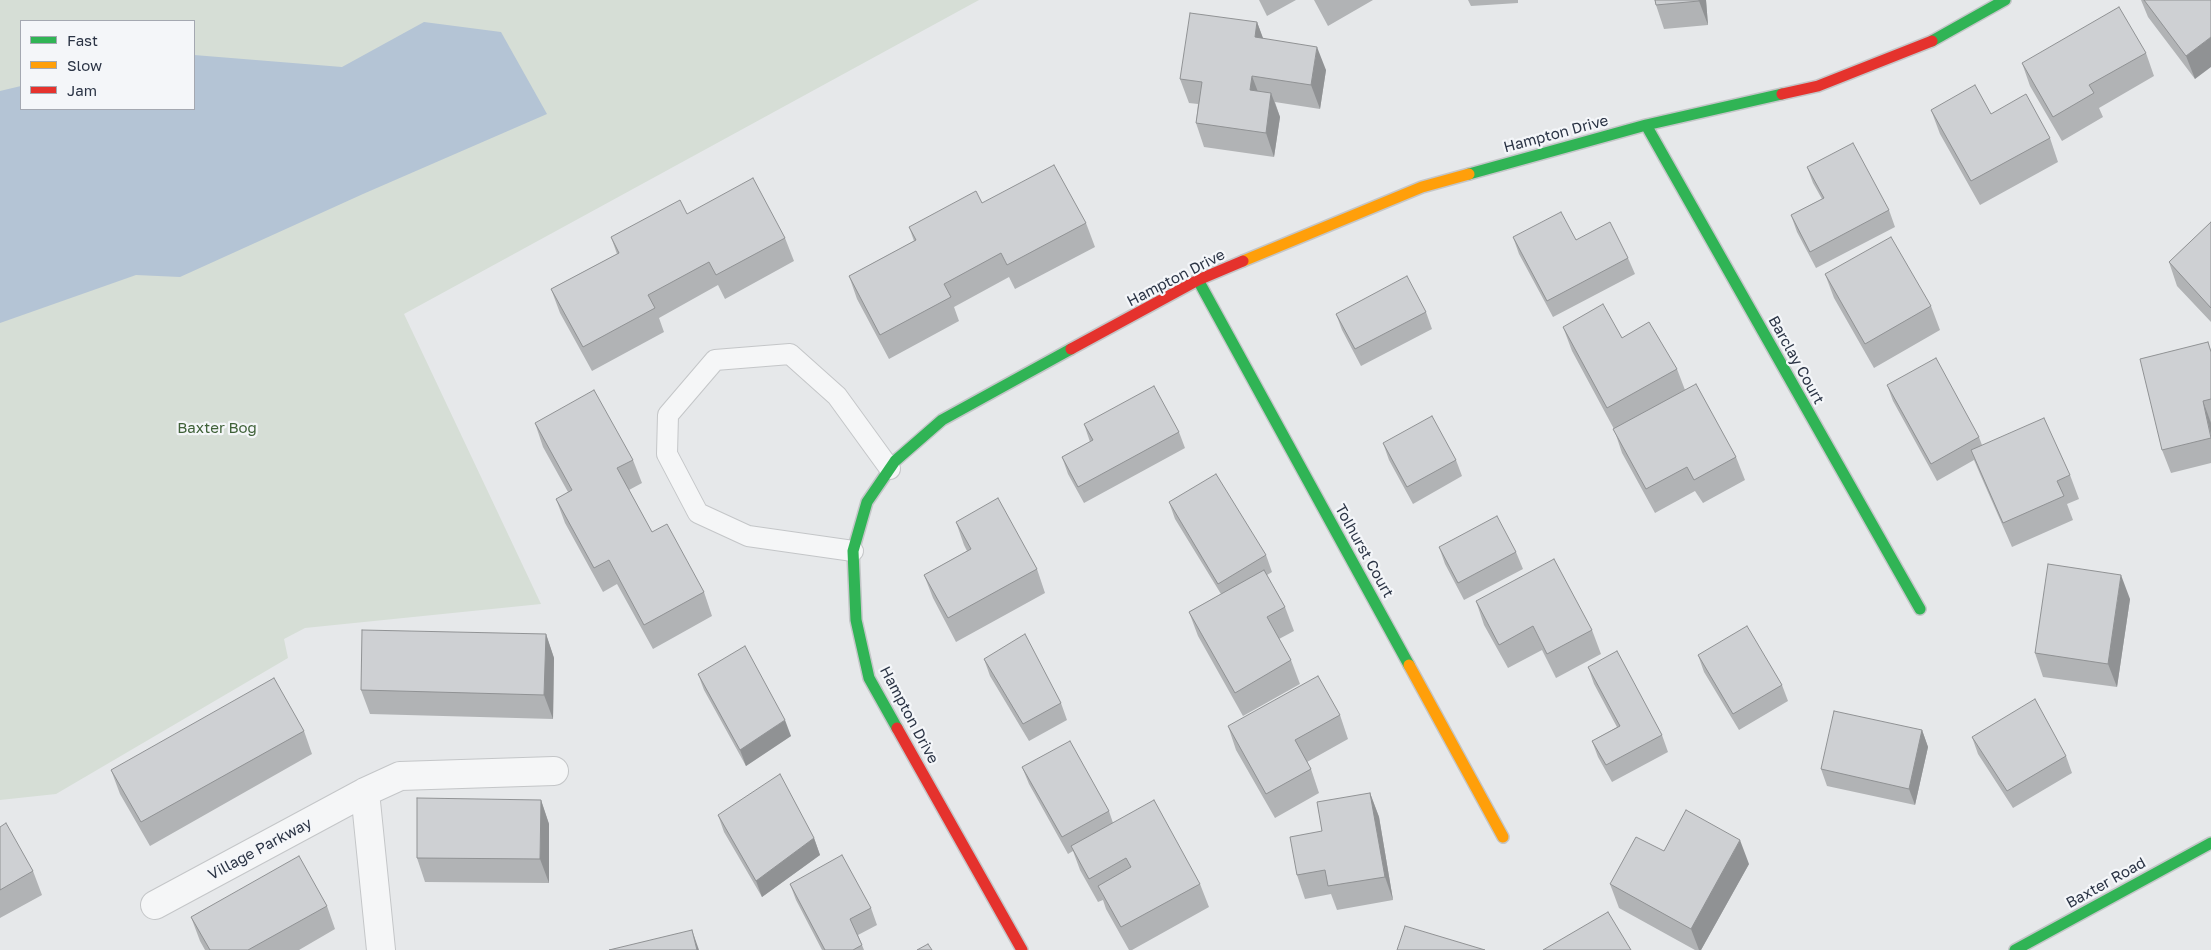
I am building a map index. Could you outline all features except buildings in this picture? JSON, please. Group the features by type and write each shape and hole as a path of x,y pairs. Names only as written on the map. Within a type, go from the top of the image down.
{"street":[{"name":"Hampton Drive","path":"1022,950 869,678 856,620 853,551 866,502 895,461 942,420 1198,280 1422,186 1646,125 1818,86 1932,41 2005,0"},
{"name":"Barclay Court","path":"1646,125 1920,609"},
{"name":"Tolhurst Court","path":"1198,280 1503,836"},
{"name":"Village Parkway","path":"155,905 365,792 400,776 554,771"},
{"path":"365,792 381,950"},
{"name":"Baxter Road","path":"2015,950 2211,843"}],"lane":[{"path":"853,551 748,536 698,514 667,454 668,415 715,360 790,354 836,396 890,469"}],"green space":[{"name":"Baxter Bog","path":"0,0 979,0 404,314 541,604 305,628 284,639 288,658 56,794 0,800"}],"water":[{"path":"424,22 501,32 547,114 363,194 180,277 136,275 0,323 0,91 20,86 20,110 195,110 195,55 342,67"}],"traffic: fast":[{"path":"1932,41 2005,0"},
{"path":"1469,174 1646,125 1782,94"},
{"path":"1646,125 1920,609"},
{"path":"1198,280 1409,665"},
{"path":"897,728 869,678 856,620 853,551 867,502 895,461 942,420 1071,349"},
{"path":"2015,950 2211,843"}],"traffic: slow":[{"path":"1243,261 1422,187 1469,174"},
{"path":"1409,665 1503,837"}],"traffic: jam":[{"path":"1782,94 1818,86 1932,41"},
{"path":"1071,349 1198,280 1243,261"},
{"path":"897,728 1022,950"}]}
